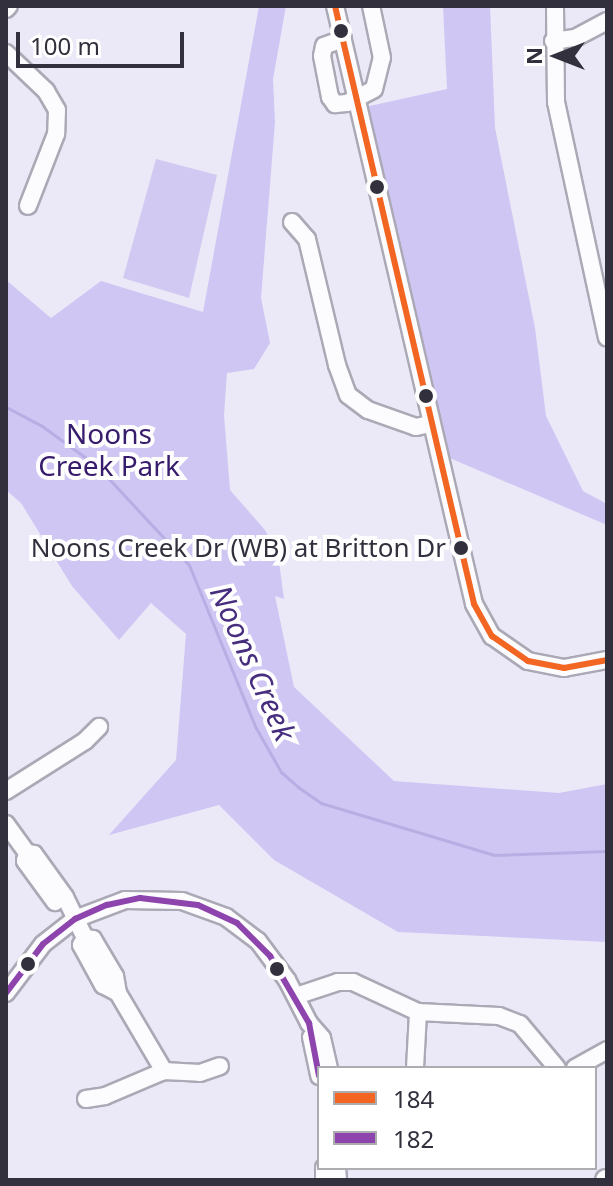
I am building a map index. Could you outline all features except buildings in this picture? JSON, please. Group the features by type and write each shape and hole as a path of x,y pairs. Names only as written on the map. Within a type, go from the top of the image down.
{"street":[{"path":"335,6 474,604 492,636 515,654 538,664 580,667 607,660"},
{"path":"343,39 324,46 330,97 335,104 374,89 382,58 371,6"},
{"path":"555,6 553,41 560,126 607,338"},
{"path":"553,41 575,38 607,21"},
{"path":"6,53 46,91 57,110 56,134 28,206"},
{"path":"292,222 307,239 337,365 348,395 368,410 416,427 430,424"},
{"path":"6,791 85,741 99,727"},
{"path":"6,824 27,853 34,854 65,897 85,938 93,939 115,976 118,993 164,1071"},
{"path":"6,993 71,913 140,898 198,905 226,917 258,941 296,996 309,1023 317,1066"},
{"path":"296,996 338,982 353,982 418,1012 509,1019 534,1037 552,1066"},
{"path":"415,1066 418,1012"},
{"path":"309,1023 322,1038 329,1066"},
{"path":"579,1066 607,1050"},
{"path":"86,1099 105,1096 164,1071 200,1073 220,1066"}],"shaded area":[{"path":"156,159 217,175 189,298 123,278"}],"green space":[{"name":"Noons Creek Park","path":"259,6 286,6 273,79 275,122 261,298 270,343 254,369 227,373 224,415 230,490 265,530 278,554 284,599 275,596 294,687 394,781 559,793 607,784 607,942 398,932 274,860 219,805 109,835 176,760 186,634 151,603 119,640 72,586 21,503 6,490 6,280 51,318 101,281 203,312"},
{"path":"443,6 490,6 495,128 535,328 546,416 583,491 607,504 607,525 445,456 365,107 447,89"}],"waterway":[{"name":"Noons Creek","path":"6,407 42,426 97,466 189,565 256,728 281,772 298,787 321,803 494,855 607,851"}],"transit line":[{"name":"184","path":"335,6 474,604 492,636 528,661 564,668 607,660"},
{"name":"182","path":"6,993 43,944 75,919 107,905 140,898 198,905 237,923 270,956 309,1023 317,1066"}],"place":[{"name":"Noons Creek Dr (WB) at Britton Dr","path":"461,548"}]}
